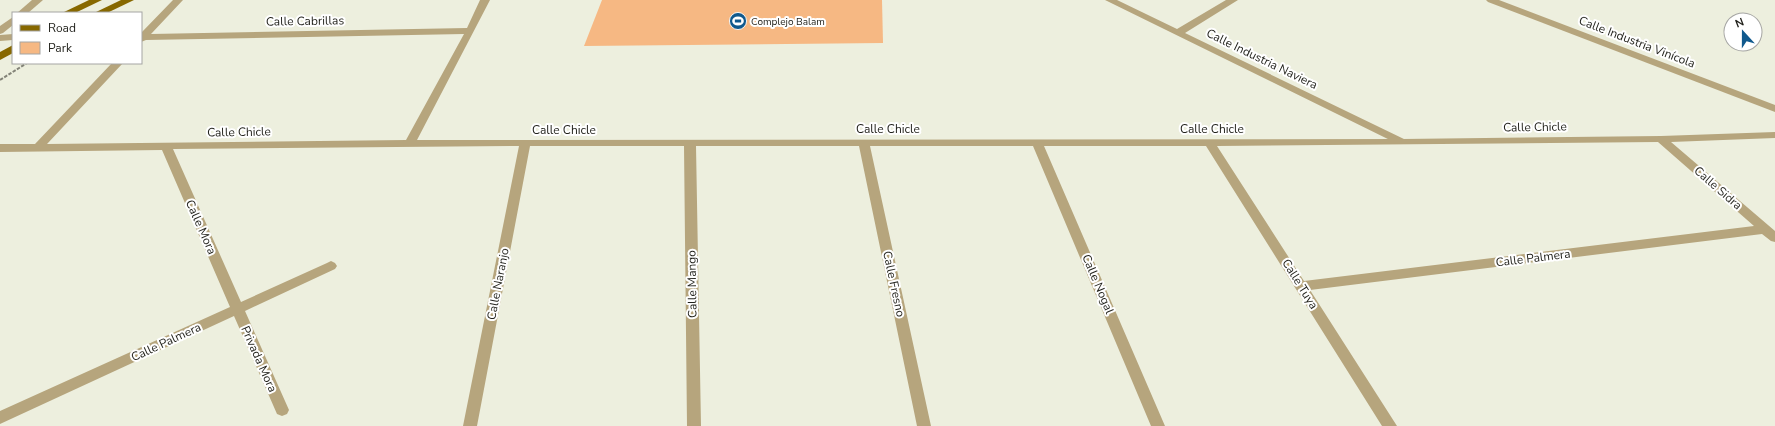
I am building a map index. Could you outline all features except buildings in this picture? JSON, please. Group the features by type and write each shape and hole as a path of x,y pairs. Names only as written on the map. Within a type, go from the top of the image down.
{"main road":[{"path":"69,12 97,0"},
{"path":"101,12 129,0"},
{"path":"1,57 12,49"},
{"path":"1,57 12,52"}],"street":[{"path":"23,12 38,0"},
{"path":"142,38 178,0"},
{"path":"410,143 485,0"},
{"name":"Calle Industria Naviera","path":"1110,0 1402,142"},
{"path":"1177,33 1233,0"},
{"name":"Calle Industria Vinícola","path":"1490,0 1775,108"},
{"path":"0,31 12,21"},
{"name":"Calle Cabrillas","path":"142,38 470,31"},
{"path":"0,38 12,37"},
{"path":"38,147 117,64"},
{"name":"Calle Chicle","path":"0,148 410,143 1402,142 1661,139 1775,135"},
{"name":"Calle Sidra","path":"1661,139 1770,233"},
{"name":"Calle Fresno","path":"864,142 924,426"},
{"name":"Calle Nogal","path":"1037,142 1158,426"},
{"name":"Calle Tuya","path":"1209,142 1390,426"},
{"name":"Calle Naranjo","path":"470,426 525,143"},
{"name":"Calle Mango","path":"690,143 694,426"},
{"name":"Calle Mora","path":"166,146 237,309"},
{"name":"Calle Palmera","path":"1301,286 1770,233"},
{"name":"Calle Palmera","path":"0,418 331,266"},
{"name":"Privada Mora","path":"237,309 282,410"}],"path":[{"path":"0,80 25,64"}],"green space":[{"name":"Complejo Balam","path":"602,0 882,0 883,43 584,46"}],"place":[{"name":"Complejo Balam","path":"738,21"}]}
